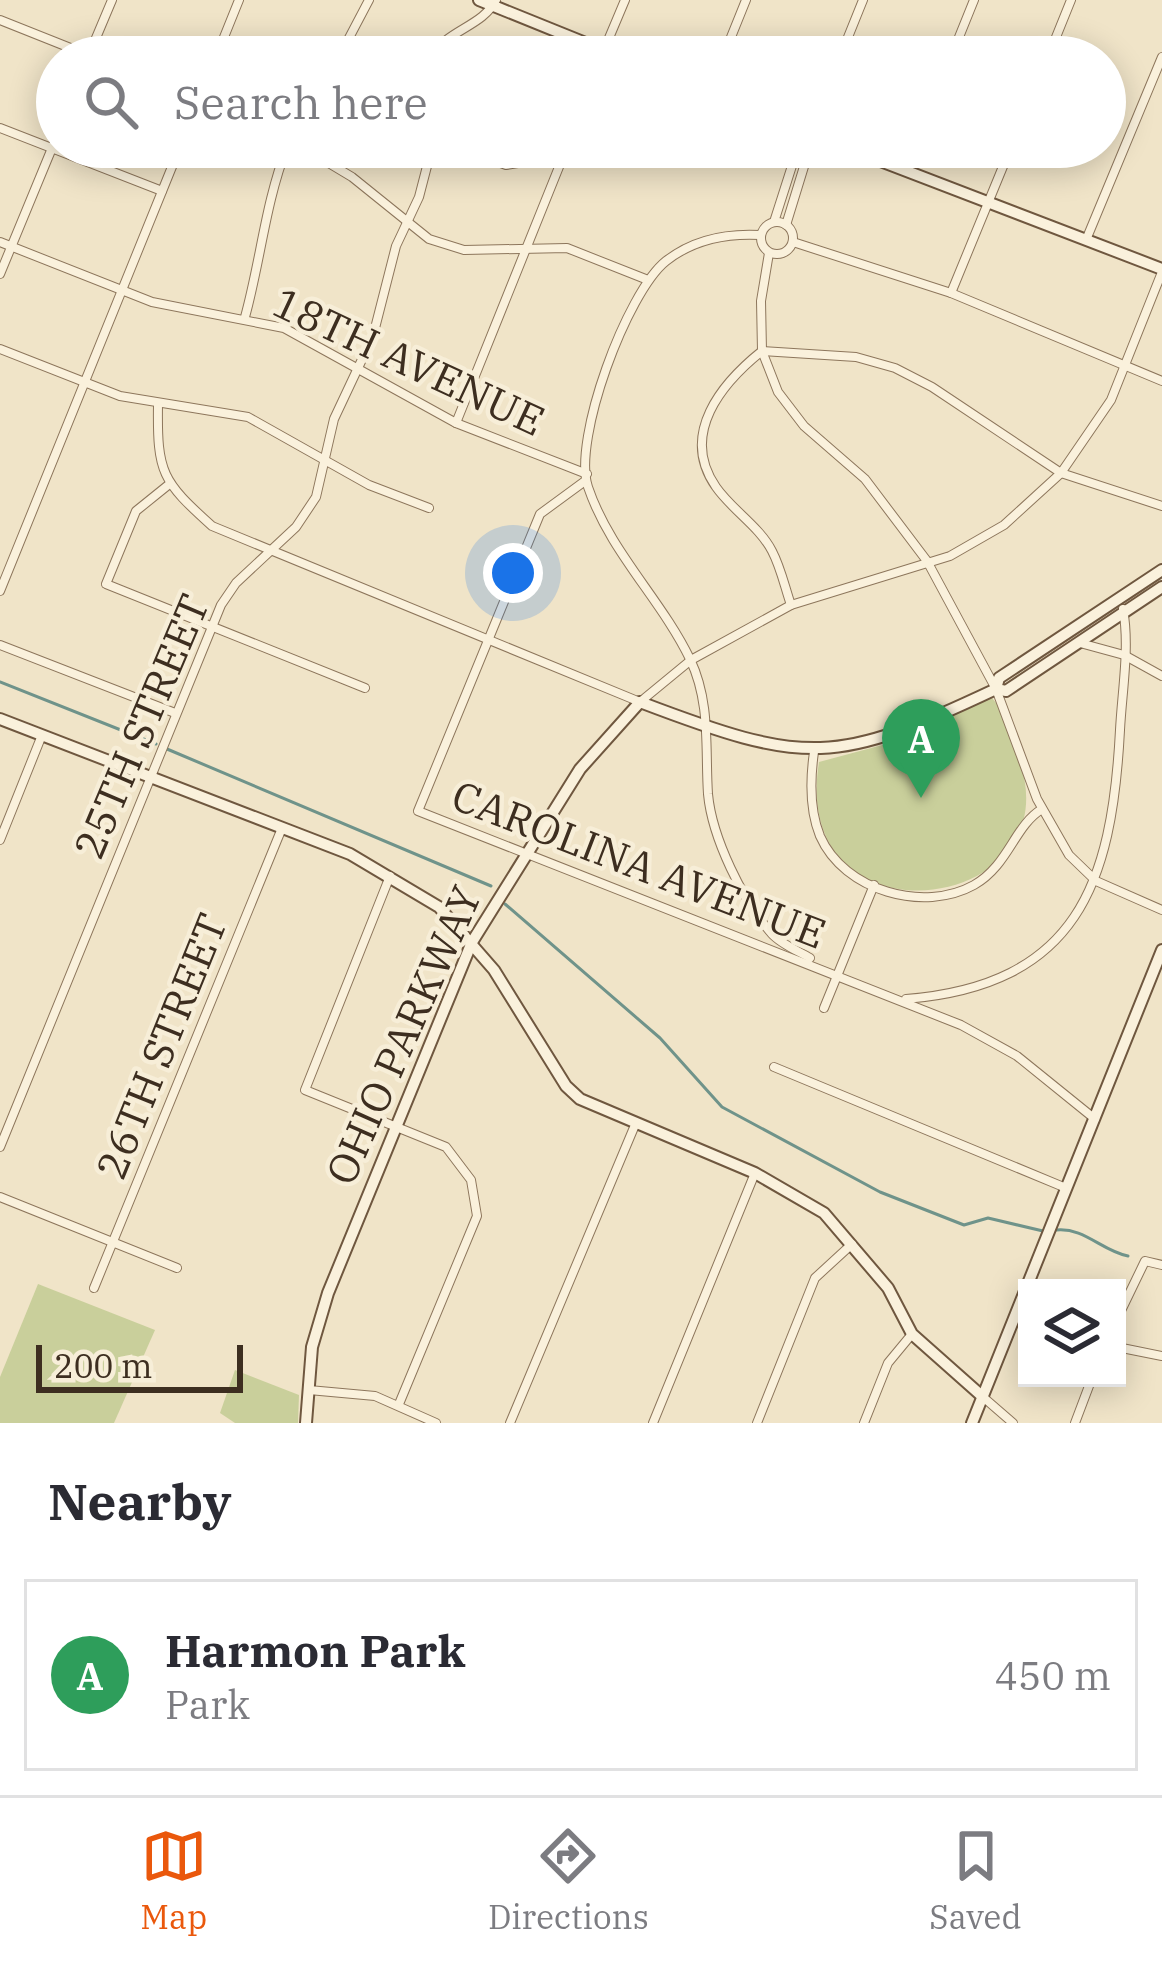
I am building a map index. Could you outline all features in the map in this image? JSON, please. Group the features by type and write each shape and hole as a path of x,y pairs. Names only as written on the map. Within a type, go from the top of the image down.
{"street":[{"path":"98,36 112,0"},
{"path":"224,36 239,0"},
{"path":"350,36 369,0"},
{"path":"479,0 565,36"},
{"path":"610,36 625,0"},
{"path":"731,36 746,0"},
{"path":"848,36 863,0"},
{"path":"959,36 974,0"},
{"path":"1056,36 1071,0"},
{"path":"453,36 482,19 495,3"},
{"path":"0,20 40,36"},
{"path":"1126,144 1162,57"},
{"path":"0,128 36,142"},
{"path":"0,274 44,168"},
{"path":"103,168 162,191"},
{"path":"0,591 171,168"},
{"path":"245,317 260,264 266,203 279,168"},
{"path":"337,168 429,238 464,250 567,248 648,280"},
{"name":"25TH STREET","path":"0,1148 211,626 236,583 308,512 355,370 386,302 425,168"},
{"path":"456,423 530,250 558,168"},
{"path":"791,168 773,222 760,235 700,242 665,261 648,280 620,330 595,401 586,477 612,541 691,660 709,728 708,798 733,870 773,937 837,974 874,885"},
{"path":"793,242 786,225 804,168"},
{"path":"899,168 1162,271"},
{"path":"951,292 1002,168"},
{"path":"1086,240 1116,168"},
{"path":"773,222 786,225"},
{"path":"760,235 770,253 760,301 762,351 778,392 804,425 865,479 927,561 997,689 1042,809 1069,855 1096,881 1162,910"},
{"name":"18TH AVENUE","path":"0,242 178,309 245,317 284,328 456,423 586,477"},
{"path":"793,242 951,292 1162,381"},
{"path":"770,253 784,253 793,242"},
{"name":"OHIO PARKWAY","path":"307,1423 311,1347 328,1293 472,942 525,850 580,769 640,702 691,660 791,605 950,556 1004,525 1060,472 1111,400 1162,271"},
{"path":"0,349 158,405 248,417 323,460 429,508"},
{"path":"791,605 772,550 715,486 703,455 706,415 726,380 762,351 856,357 895,368 932,387 1060,472 1162,506"},
{"path":"158,405 158,444 167,486 212,526 709,728 814,752 892,737 997,689 1006,692 1162,587"},
{"path":"490,640 540,514 586,477"},
{"path":"167,486 136,511 106,584 364,688"},
{"path":"997,689 999,679 1162,571"},
{"path":"904,999 949,996 1018,972 1064,934 1096,881 1117,790 1125,613 1119,599"},
{"name":"CAROLINA AVENUE","path":"490,640 418,811 904,999 1017,1056 1095,1119"},
{"path":"1080,644 1124,656 1162,676"},
{"path":"0,646 175,713"},
{"path":"0,719 283,828 390,876 439,907 472,942 566,1086 580,1099 755,1173 824,1214 888,1288 912,1334 1013,1423"},
{"path":"0,840 42,735"},
{"path":"814,752 811,800 822,841 843,865 874,885 918,898 970,887 1005,860 1029,819 1042,809"},
{"name":"26TH STREET","path":"94,1288 283,828"},
{"path":"390,876 305,1090 446,1147 471,1180 477,1216 399,1404"},
{"path":"972,1423 1162,950"},
{"name":"CAROLINA AVENUE","path":"824,1008 837,974"},
{"path":"774,1067 1066,1188"},
{"path":"510,1423 635,1125"},
{"path":"653,1423 755,1173"},
{"path":"0,1197 177,1268"},
{"path":"757,1423 814,1278 853,1243"},
{"path":"1126,1300 1144,1261 1162,1264"},
{"path":"864,1423 888,1364 912,1334"},
{"path":"1126,1349 1162,1356"},
{"path":"1075,1423 1089,1387"},
{"path":"309,1390 346,1391 399,1404 436,1423"}],"green space":[{"path":"992,698 1005,718 1018,757 1025,810 1008,851 973,878 929,890 884,886 845,864 821,823 819,762 886,744"},
{"path":"38,1284 155,1330 114,1423 0,1423 0,1377"},
{"path":"235,1370 299,1395 298,1423 235,1423 220,1413"}],"waterway":[{"path":"0,682 156,744"},
{"path":"167,749 491,886"},
{"path":"505,904 660,1038 722,1107 880,1192 964,1225 988,1218 1043,1231"},
{"path":"1056,1230 1075,1232 1128,1256"}],"place":[{"name":"Harmon Park","path":"921,798"}]}
